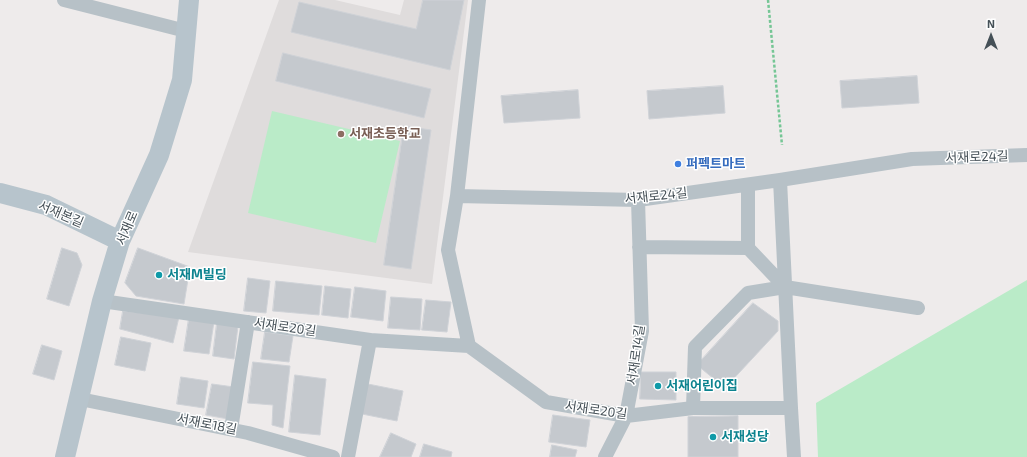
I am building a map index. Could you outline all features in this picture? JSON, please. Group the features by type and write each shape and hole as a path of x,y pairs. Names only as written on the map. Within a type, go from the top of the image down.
{"main road":[{"name":"서재로","path":"65,457 80,399 102,301 120,241 159,155 182,80 189,0"},
{"name":"서재본길","path":"0,193 46,206 120,241"}],"street":[{"path":"64,0 186,30"},
{"path":"469,346 448,250 457,196 479,0"},
{"name":"서재로24길","path":"457,196 638,200 748,185 912,158 1027,155"},
{"path":"780,180 794,457"},
{"path":"748,185 748,248 785,287"},
{"name":"서재로14길","path":"605,457 626,416 642,331 638,200"},
{"path":"639,247 748,248"},
{"path":"694,408 694,347 748,293 785,287 918,308"},
{"name":"서재로20길","path":"102,301 370,340 469,346 546,402 626,416 694,408 791,408"},
{"path":"231,429 248,322"},
{"path":"348,457 370,340"},
{"name":"서재로18길","path":"80,399 231,429 333,457"}],"path":[{"path":"768,0 782,145"}],"shaded area":[{"name":"서재초등학교","path":"279,0 335,0 400,15 404,0 468,0 432,284 188,252"}],"green space":[{"path":"272,111 400,141 376,243 248,213"},
{"path":"1027,280 1027,457 818,457 816,403"}],"building":[{"path":"423,0 464,0 450,70 291,32 299,2 416,29"},
{"path":"283,53 431,89 424,118 276,81"},
{"path":"917,76 919,103 842,108 840,81"},
{"path":"723,86 725,113 649,119 647,91"},
{"path":"578,90 580,118 504,123 501,96"},
{"path":"404,126 431,130 411,269 384,265"},
{"path":"62,248 77,253 82,265 69,306 47,299"},
{"name":"서재M빌딩","path":"138,248 190,267 184,304 136,296 125,283"},
{"path":"248,278 270,281 266,313 244,311"},
{"path":"276,281 322,286 319,315 273,311"},
{"path":"325,286 351,289 348,318 322,315"},
{"path":"355,287 386,291 383,321 351,317"},
{"path":"391,297 422,299 420,330 388,328"},
{"path":"426,300 451,302 447,332 422,330"},
{"path":"753,303 778,321 778,331 725,388 697,365"},
{"path":"123,311 179,317 173,343 120,329"},
{"path":"189,318 214,322 209,354 184,351"},
{"path":"217,323 238,326 234,359 213,356"},
{"path":"265,332 293,336 289,362 261,359"},
{"path":"121,337 151,343 145,371 115,365"},
{"path":"42,345 62,351 54,380 33,374"},
{"path":"253,362 290,366 283,428 272,425 273,405 248,403"},
{"name":"서재어린이집","path":"641,372 676,372 676,400 640,399"},
{"path":"295,375 326,379 320,435 289,432"},
{"path":"181,377 208,381 204,408 177,404"},
{"path":"212,384 234,387 228,419 206,415"},
{"path":"368,384 403,391 397,421 362,414"},
{"path":"553,415 590,420 586,447 549,442"},
{"name":"서재성당","path":"738,416 738,457 688,457 688,417"},
{"path":"391,433 416,444 411,457 380,457"},
{"path":"424,444 452,452 451,457 420,457"},
{"path":"552,445 577,450 575,457 550,457"}],"place":[{"name":"서재초등학교","path":"341,134"},
{"name":"퍼펙트마트","path":"678,164"},
{"name":"서재M빌딩","path":"159,275"},
{"name":"서재어린이집","path":"658,386"},
{"name":"서재성당","path":"713,437"}]}
